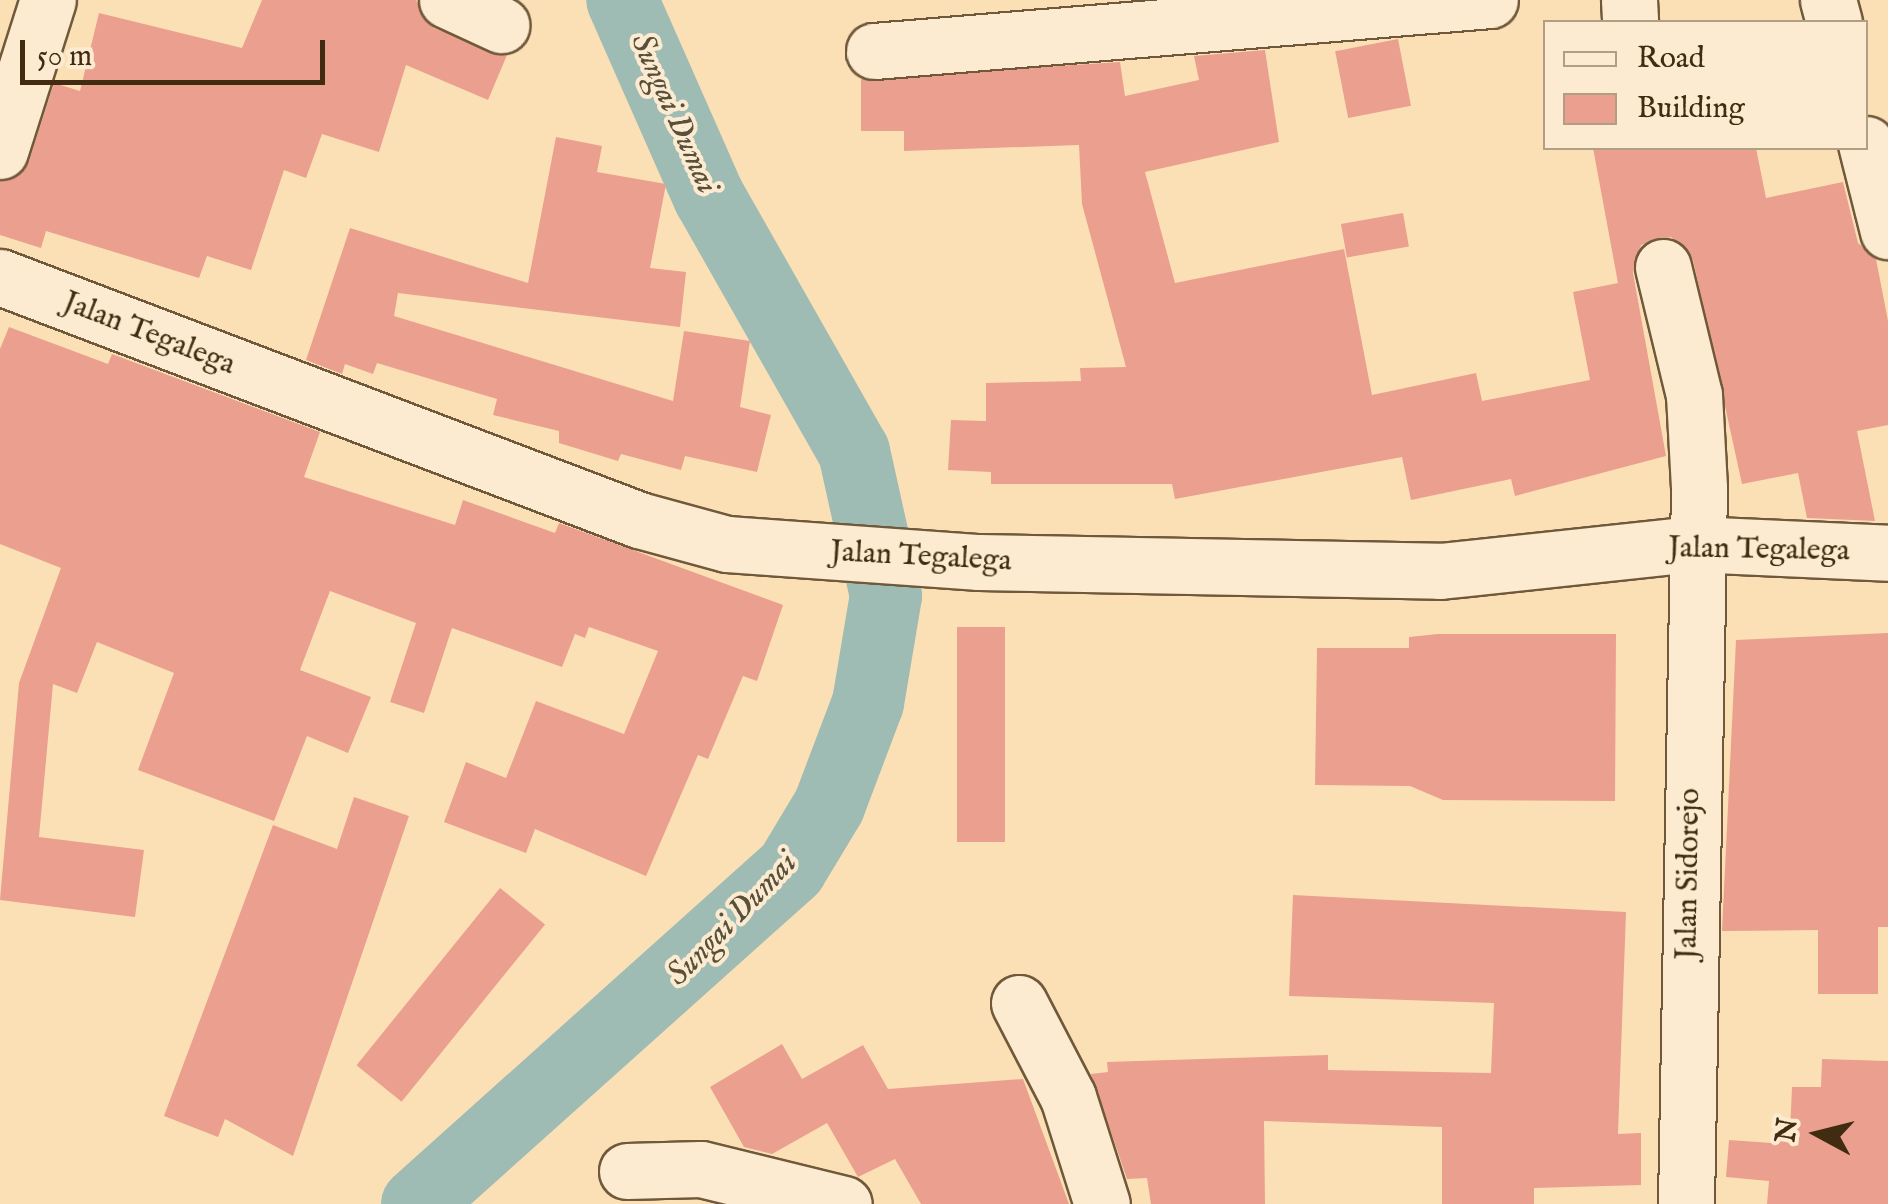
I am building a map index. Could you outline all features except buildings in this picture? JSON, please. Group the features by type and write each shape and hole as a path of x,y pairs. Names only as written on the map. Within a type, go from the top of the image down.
{"street":[{"path":"0,151 48,0"},
{"path":"447,0 501,24"},
{"path":"874,50 1490,0"},
{"path":"1868,150 1888,231"},
{"name":"Jalan Sidorejo","path":"1663,267 1694,394 1686,1204"},
{"name":"Jalan Tegalega","path":"0,278 607,509 727,544 979,562 1440,571 1693,544 1888,553"},
{"path":"1019,1003 1068,1097 1102,1204"},
{"path":"627,1171 702,1170 844,1204"}],"waterway":[{"name":"Sungai Dumai","path":"417,1204 791,869 829,806 868,703 886,596 854,452 709,197 622,0"}]}
